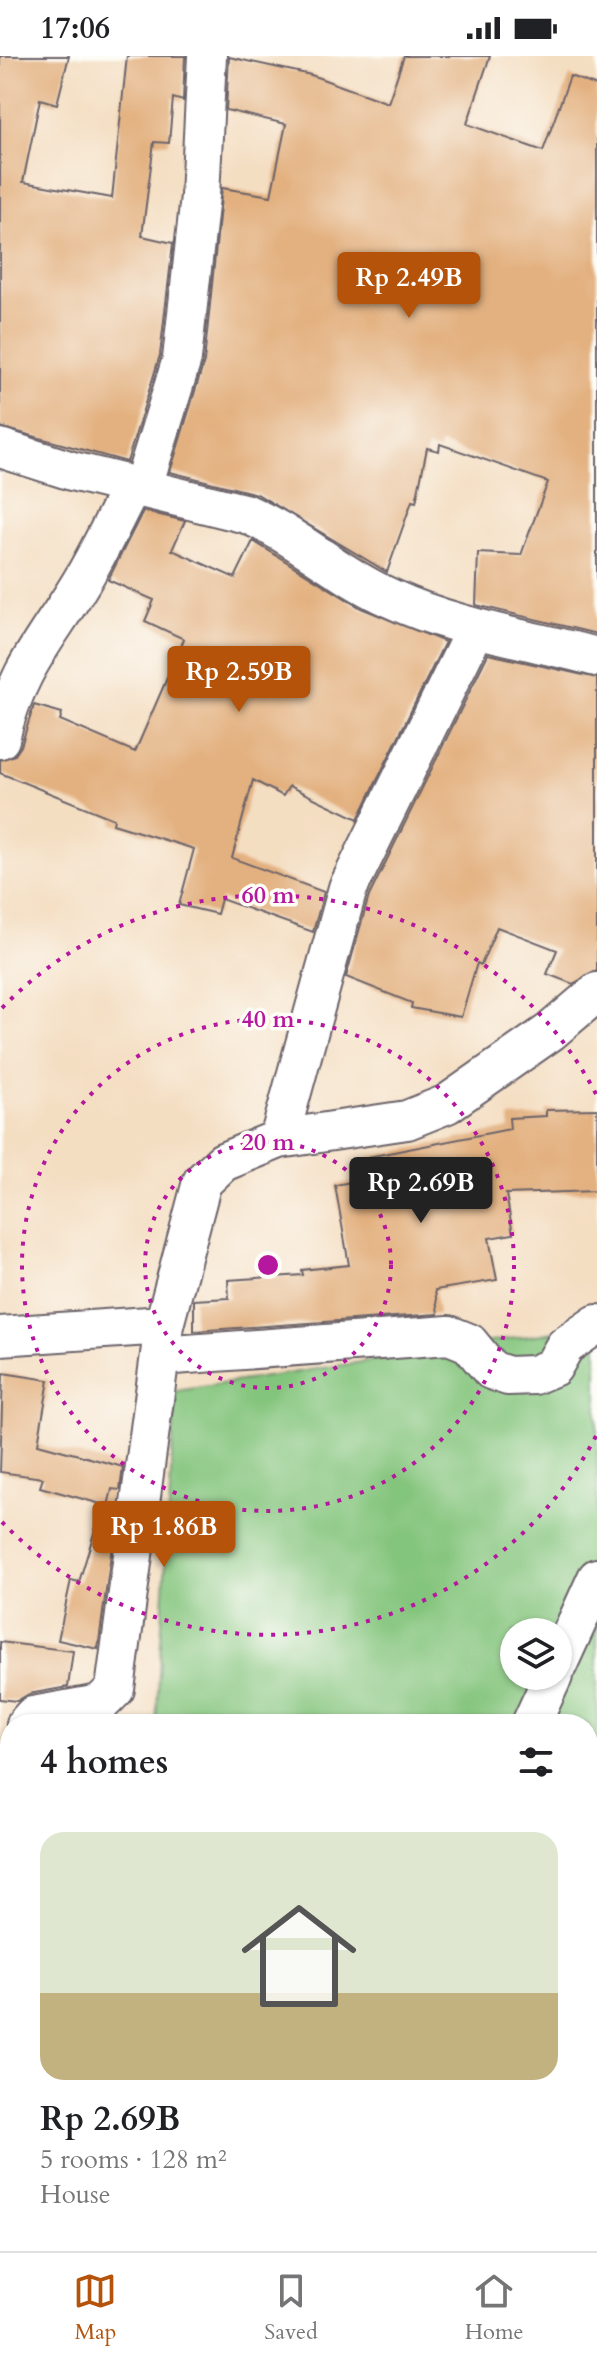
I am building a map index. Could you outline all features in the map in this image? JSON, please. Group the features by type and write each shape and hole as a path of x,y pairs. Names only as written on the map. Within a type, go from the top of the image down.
{"street":[{"path":"0,739 6,711 25,666 86,574 138,486 182,359 200,196 207,56"},
{"path":"0,448 72,471 247,514 274,526 358,583 393,600 476,628 597,657"},
{"path":"279,1139 348,888 476,628"},
{"path":"44,1714 100,1704 115,1689 162,1341 202,1182 223,1162 279,1139 407,1120 447,1104 550,1032 597,992"},
{"path":"0,1336 162,1341 449,1335 469,1343 491,1370 508,1376 534,1375 553,1367 565,1346 597,1324"},
{"path":"572,1633 597,1578"},
{"path":"536,1714 547,1690"}],"green space":[{"path":"597,1306 597,1714 157,1714 176,1391 561,1331"}],"building":[{"path":"0,56 69,56 57,104 40,99 23,182 112,198 127,56 185,56 183,101 173,98 169,143 154,142 142,236 173,243 160,355 127,462 0,427"},
{"path":"404,56 490,56 467,124 543,151 570,76 597,86 597,634 476,605 478,553 521,555 548,482 440,444 439,451 427,448 416,502 412,501 387,572 257,494 170,472 204,362 222,188 271,196 286,124 226,110 229,57 311,75 388,103"},
{"path":"143,511 185,521 172,550 235,578 253,541 361,608 445,642 358,819 289,786 283,796 253,780 232,858 324,892 313,932 221,899 217,914 179,905 194,849 113,824 114,819 0,773 0,760 15,755 21,746 34,705 62,713 60,720 135,752 184,639 145,621 154,600 108,580"},
{"path":"488,654 597,678 597,971 573,984 547,974 557,950 497,927 481,965 477,963 461,1017 411,1008 412,1003 346,977 369,896"},
{"path":"597,1109 597,1191 506,1194 513,1234 489,1238 497,1280 435,1290 438,1314 194,1331 194,1300 229,1298 228,1280 303,1275 302,1270 349,1265 335,1185 372,1178 368,1157 510,1129 509,1118 546,1116 546,1110"},
{"path":"3,1373 49,1380 38,1444 123,1467 120,1490 112,1489 108,1506 40,1487 43,1478 0,1472"},
{"path":"98,1520 115,1525 98,1649 58,1640 71,1580 79,1582"},
{"path":"0,1642 73,1651 68,1687 29,1694 17,1701 0,1699"}]}
